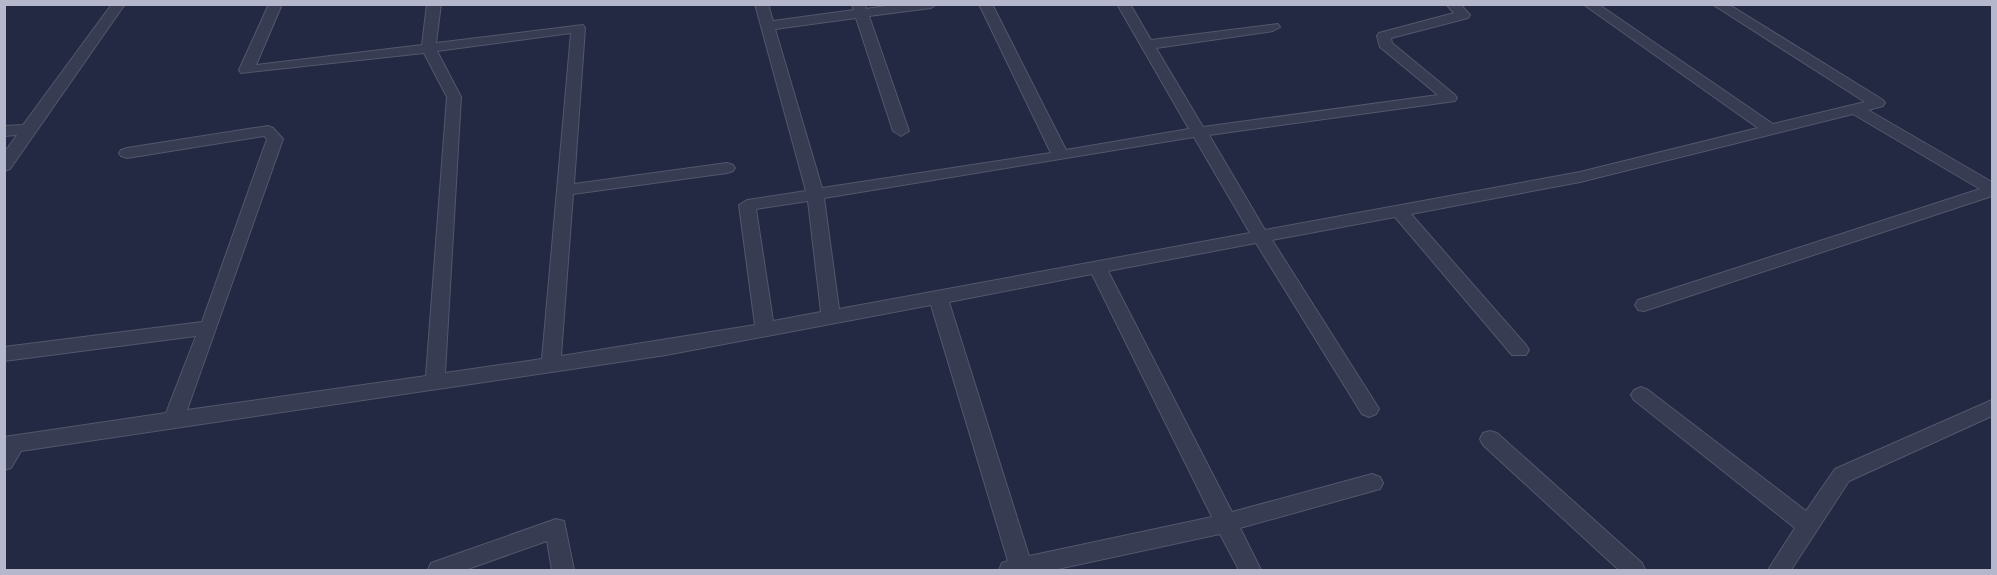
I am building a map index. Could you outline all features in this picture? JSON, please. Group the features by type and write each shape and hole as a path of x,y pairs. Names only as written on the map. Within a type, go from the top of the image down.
{"street":[{"path":"4,166 28,129 119,4"},
{"path":"276,4 246,70 578,28 551,364"},
{"path":"434,4 428,48 449,83 454,97 435,381"},
{"path":"761,4 815,194 831,317"},
{"path":"768,26 859,9 931,4"},
{"path":"985,4 1061,156"},
{"path":"1123,4 1261,237 1369,409"},
{"path":"765,329 747,205 1199,132 1450,98 1385,44 1384,36 1464,15 1452,4"},
{"path":"1589,4 1769,129"},
{"path":"4,462 10,444 666,348 1580,177 1878,103 1718,4"},
{"path":"859,9 901,131"},
{"path":"1147,45 1274,27"},
{"path":"1854,108 1992,190"},
{"path":"4,131 28,129"},
{"path":"127,153 268,131 275,139 209,328 174,419"},
{"path":"565,190 727,168"},
{"path":"1644,305 1992,190"},
{"path":"1399,211 1519,350"},
{"path":"1097,267 1250,570"},
{"path":"938,297 1015,569 1226,523 1372,483"},
{"path":"4,354 209,328"},
{"path":"1641,395 1809,526"},
{"path":"1779,570 1842,475 1992,408"},
{"path":"1490,439 1634,570"},
{"path":"439,570 556,528 562,570"}]}
